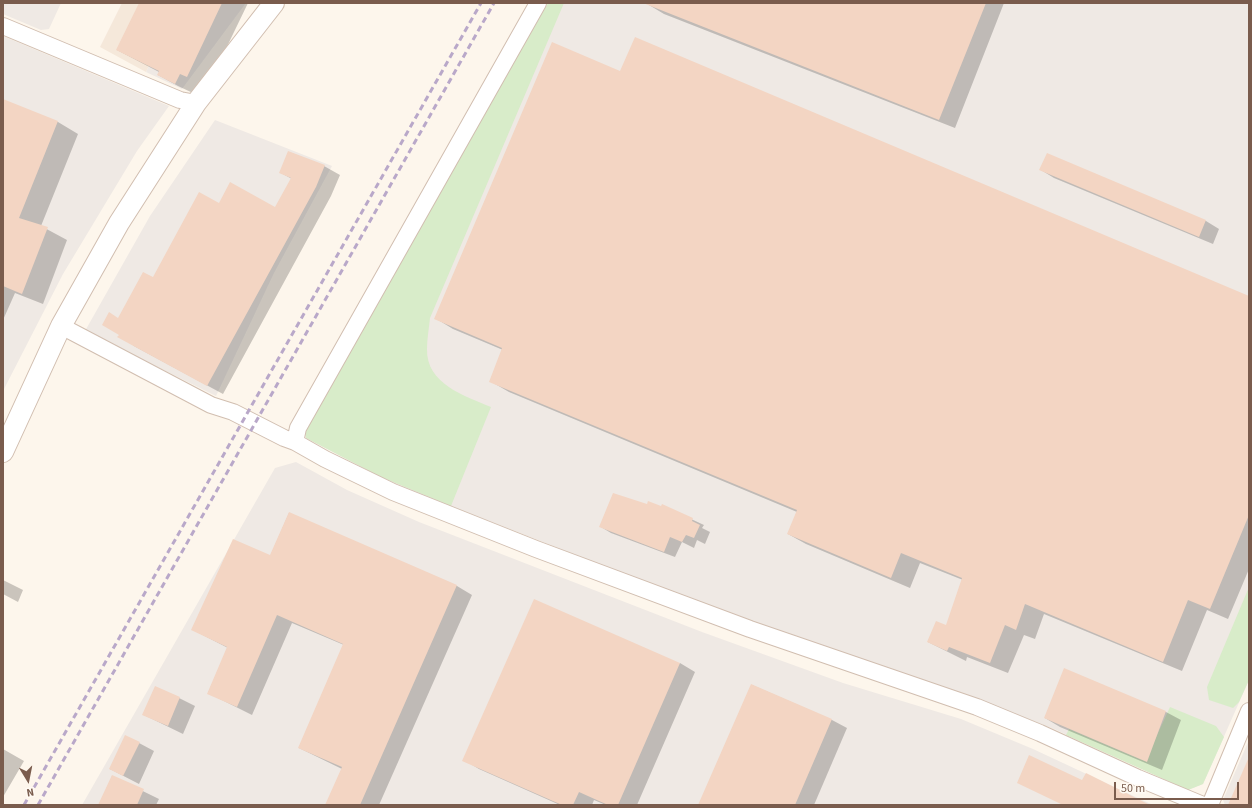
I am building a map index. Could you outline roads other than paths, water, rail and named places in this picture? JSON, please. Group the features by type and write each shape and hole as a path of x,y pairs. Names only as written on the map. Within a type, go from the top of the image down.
{"street":[{"path":"3,452 61,326 119,224 196,103 274,3"},
{"path":"295,442 298,428 538,3"},
{"path":"3,26 180,100 196,103"},
{"path":"61,326 211,405 233,412 393,492 529,546 750,629 977,707 1040,733 1138,778 1203,805"},
{"path":"1210,805 1249,711"}],"railway":[{"path":"24,805 481,3"},
{"path":"38,805 494,3"}]}
